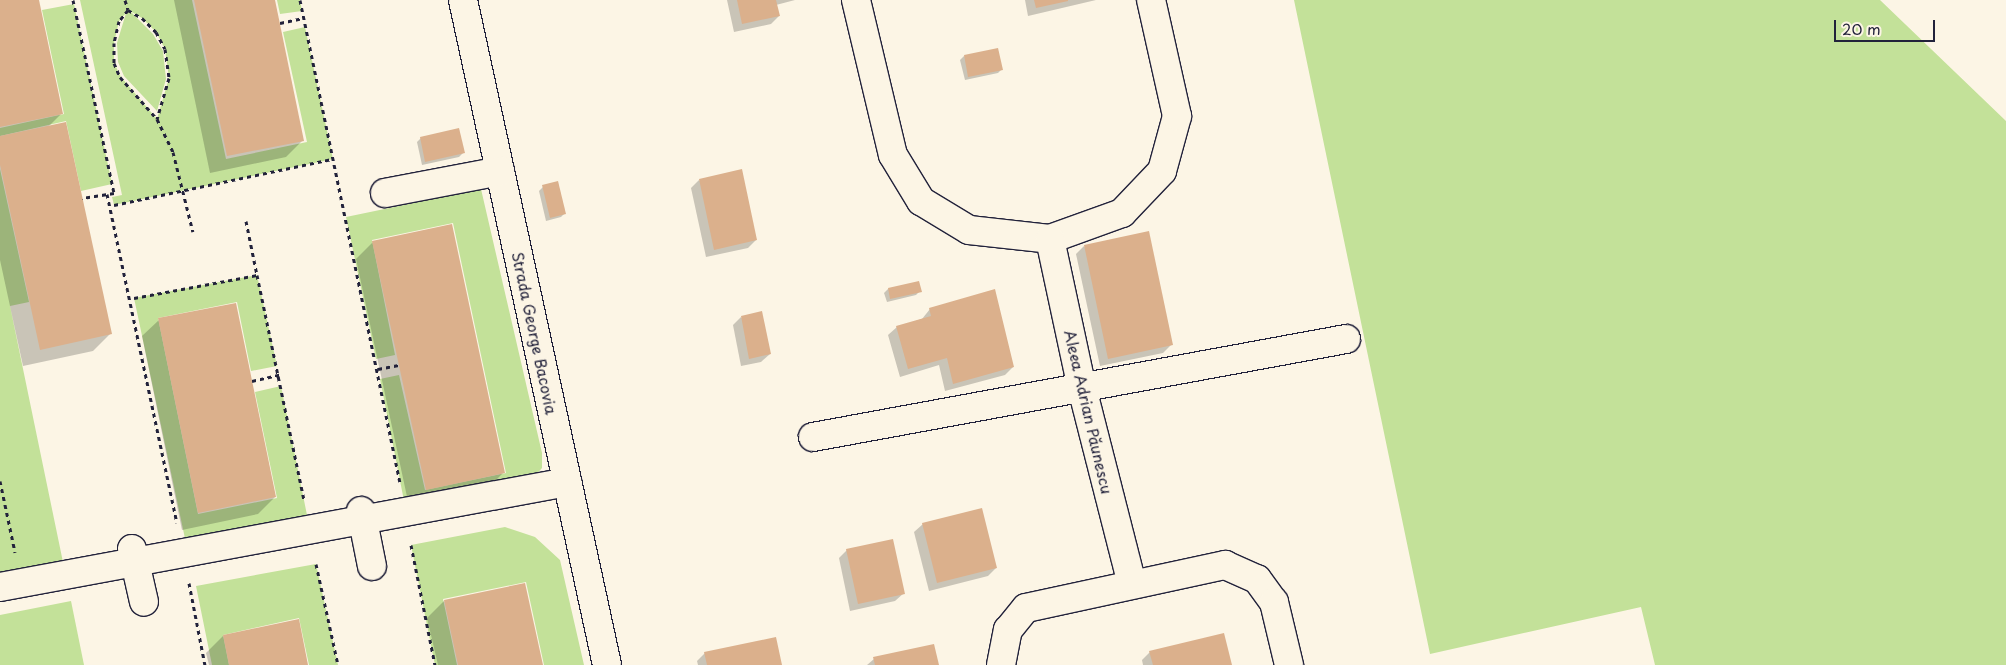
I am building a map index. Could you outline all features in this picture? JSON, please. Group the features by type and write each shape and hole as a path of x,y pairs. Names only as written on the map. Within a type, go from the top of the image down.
{"street":[{"name":"Strada George Bacovia","path":"463,0 607,665"},
{"path":"856,0 893,154 921,201 969,230 1050,239 1122,213 1162,171 1177,116 1151,0"},
{"path":"385,193 500,171"},
{"name":"Aleea Adrian Păunescu","path":"1050,239 1082,388 1132,584"},
{"path":"813,437 1346,340"},
{"path":"11,585 134,555 182,554 362,515 567,482"},
{"path":"362,515 372,566"},
{"path":"134,555 144,602"},
{"path":"1000,665 1008,630 1026,608 1225,565 1257,579 1274,602 1289,665"}],"path":[{"path":"73,0 114,193 82,198"},
{"path":"124,0 128,10 147,22 165,49 169,78 157,119"},
{"path":"300,0 402,492"},
{"path":"128,10 119,21 114,43 114,63 120,77 157,119 173,152 184,189 193,232"},
{"path":"280,23 304,18"},
{"path":"114,205 333,159"},
{"path":"107,194 206,665"},
{"path":"246,221 304,501"},
{"path":"134,298 257,275"},
{"path":"378,369 399,365"},
{"path":"252,381 279,375"},
{"path":"0,481 11,585"},
{"path":"411,545 435,665"},
{"path":"316,564 338,665"}],"green space":[{"path":"80,0 192,0 226,159 307,142 283,32 305,27 333,159 114,205 112,197 122,195","holes":["130,11 142,18 156,32 165,49 169,78 157,119 121,77 114,63 114,43 119,21 126,13 117,43 118,62 124,76 157,111 166,79 163,51 153,34"]},
{"path":"277,0 300,0 302,11 280,14"},
{"path":"1294,0 1880,0 2006,121 2006,665 1655,665 1641,607 1430,654"},
{"path":"74,4 112,184 81,191 66,121 0,136 0,128 64,114 42,10"},
{"path":"0,169 29,302 10,306 64,567 0,579"},
{"path":"481,189 542,453 542,468 528,484 404,501 380,379 399,375 425,490 506,473 453,223 372,240 395,355 376,359 346,217"},
{"path":"257,275 277,366 251,371 237,302 158,318 198,514 277,498 255,392 281,386 309,525 187,548 134,298"},
{"path":"505,527 535,537 560,560 584,665 544,665 526,582 443,599 457,665 435,665 411,545"},
{"path":"316,564 338,665 309,665 299,618 223,635 229,665 212,665 196,586"},
{"path":"71,601 84,665 0,665 0,615"}],"building":[{"path":"0,0 39,0 63,114 0,127"},
{"path":"194,0 275,0 304,141 227,156"},
{"path":"737,0 776,0 780,16 742,24"},
{"path":"1034,0 1068,0 1068,1 1036,8"},
{"path":"998,48 1003,70 968,77 964,55"},
{"path":"66,122 112,334 40,350 0,165 0,136"},
{"path":"459,128 465,153 425,162 420,137"},
{"path":"742,169 757,240 714,250 699,179"},
{"path":"558,181 566,214 550,218 542,185"},
{"path":"452,224 505,473 426,490 372,241"},
{"path":"1149,231 1173,345 1108,359 1084,245"},
{"path":"919,281 922,292 890,299 888,288"},
{"path":"995,289 1014,367 953,384 947,358 908,369 896,326 931,316 929,308"},
{"path":"236,303 276,497 198,513 158,318"},
{"path":"762,311 771,354 749,359 741,316"},
{"path":"982,508 997,568 937,583 922,523"},
{"path":"893,539 905,594 858,604 846,549"},
{"path":"525,583 543,665 458,665 444,600"},
{"path":"299,619 308,665 229,665 223,635"},
{"path":"1224,633 1232,665 1153,665 1149,651"},
{"path":"776,637 782,665 707,665 704,652"},
{"path":"934,644 939,665 875,665 873,657"}]}
